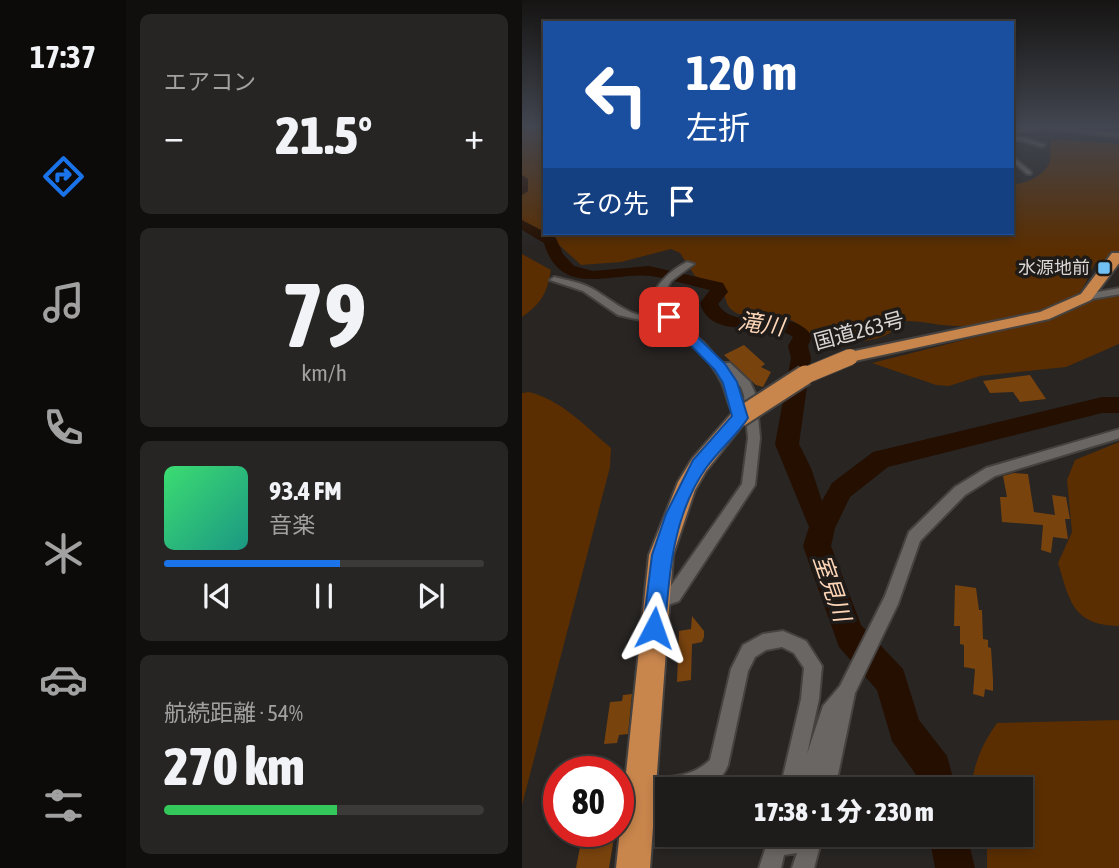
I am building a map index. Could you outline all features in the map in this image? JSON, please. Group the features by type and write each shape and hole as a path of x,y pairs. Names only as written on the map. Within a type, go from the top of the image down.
{"highway":[{"name":"国道263号","path":"633,868 661,555 685,488 699,465 740,418 782,386 823,365 1044,316 1086,297 1117,256"}],"street":[{"path":"1023,168 1029,173"},
{"path":"690,264 673,274 657,293 654,302 656,309 669,317 720,367 730,382 740,418"},
{"path":"554,280 586,289 621,313 654,320 669,317"},
{"path":"1086,297 1119,291"},
{"path":"656,602 673,596 748,485 754,438 750,395 733,370 726,366 720,367"},
{"path":"810,777 829,712 846,692 892,599 914,537 941,507 960,491 991,472 1119,433"},
{"path":"706,777 718,765 740,669 749,651 763,642 783,639 800,647 813,666 810,699 793,777"},
{"path":"828,777 846,692"},
{"path":"639,792 655,790"},
{"path":"770,868 779,847"},
{"path":"803,868 809,847"}],"shaded area":[{"path":"522,168 543,168 543,231 522,221"},
{"path":"1046,168 1119,168 1119,261 1105,259 1095,263 1080,292 1053,309 1003,323 958,326 905,321 881,337 851,342 830,341 814,336 791,320 740,315 734,312 721,287 695,276 680,253 671,249 621,262 581,265 548,235 1014,235 1014,184 1029,181"},
{"path":"522,254 551,270 542,297 522,317"},
{"path":"1119,294 1119,344 1066,367 980,376 949,386 936,385 872,363 1043,320 1096,297"},
{"path":"529,392 563,408 611,448 610,467 522,805 522,393"},
{"path":"1119,442 1119,626 1092,621 1076,609 1070,600 1058,563 1072,532 1067,480 1075,460"},
{"path":"1119,720 1119,868 987,868 987,847 1033,847 1033,777 973,777 980,754 997,723"}],"building":[{"path":"744,345 765,364 761,367 771,372 763,387 756,385 724,355"},
{"path":"1030,375 1046,399 1020,402 1013,392 990,393 983,381"},
{"path":"1014,473 1028,474 1034,512 1055,515 1052,495 1066,497 1070,519 1065,519 1068,539 1053,537 1051,553 1041,550 1043,525 1002,522 1000,497 1007,497 1003,476"},
{"path":"955,585 976,588 979,610 982,610 983,639 988,640 988,647 991,648 993,680 993,691 985,689 984,697 973,694 975,669 964,667 964,645 960,644 960,626 954,626"},
{"path":"692,616 704,631 704,637 702,642 692,644 691,680 677,682 679,631 691,629"},
{"path":"632,694 628,734 619,735 617,743 604,744 610,702 622,701 623,695"},
{"path":"580,847 612,847 609,868 576,868"}],"waterway":[{"name":"滝川","path":"522,179 522,191"},
{"name":"滝川","path":"522,224 551,241 555,254"},
{"name":"滝川","path":"557,257 568,269 592,276 649,271 717,287 719,292 709,303 711,310 720,316 737,323 779,324 803,336 798,346 801,358 787,444 822,527"},
{"name":"室見川","path":"822,527 841,490 881,459 1102,405 1120,405"},
{"name":"室見川","path":"822,527 817,546 850,636 891,681 904,729 934,769 936,777"},
{"name":"室見川","path":"951,847 955,868"}],"place":[{"name":"水源地前","path":"1104,268"}],"route":[{"path":"654,628 661,555 685,488 699,465 740,418 730,382 720,367 669,317"}]}
